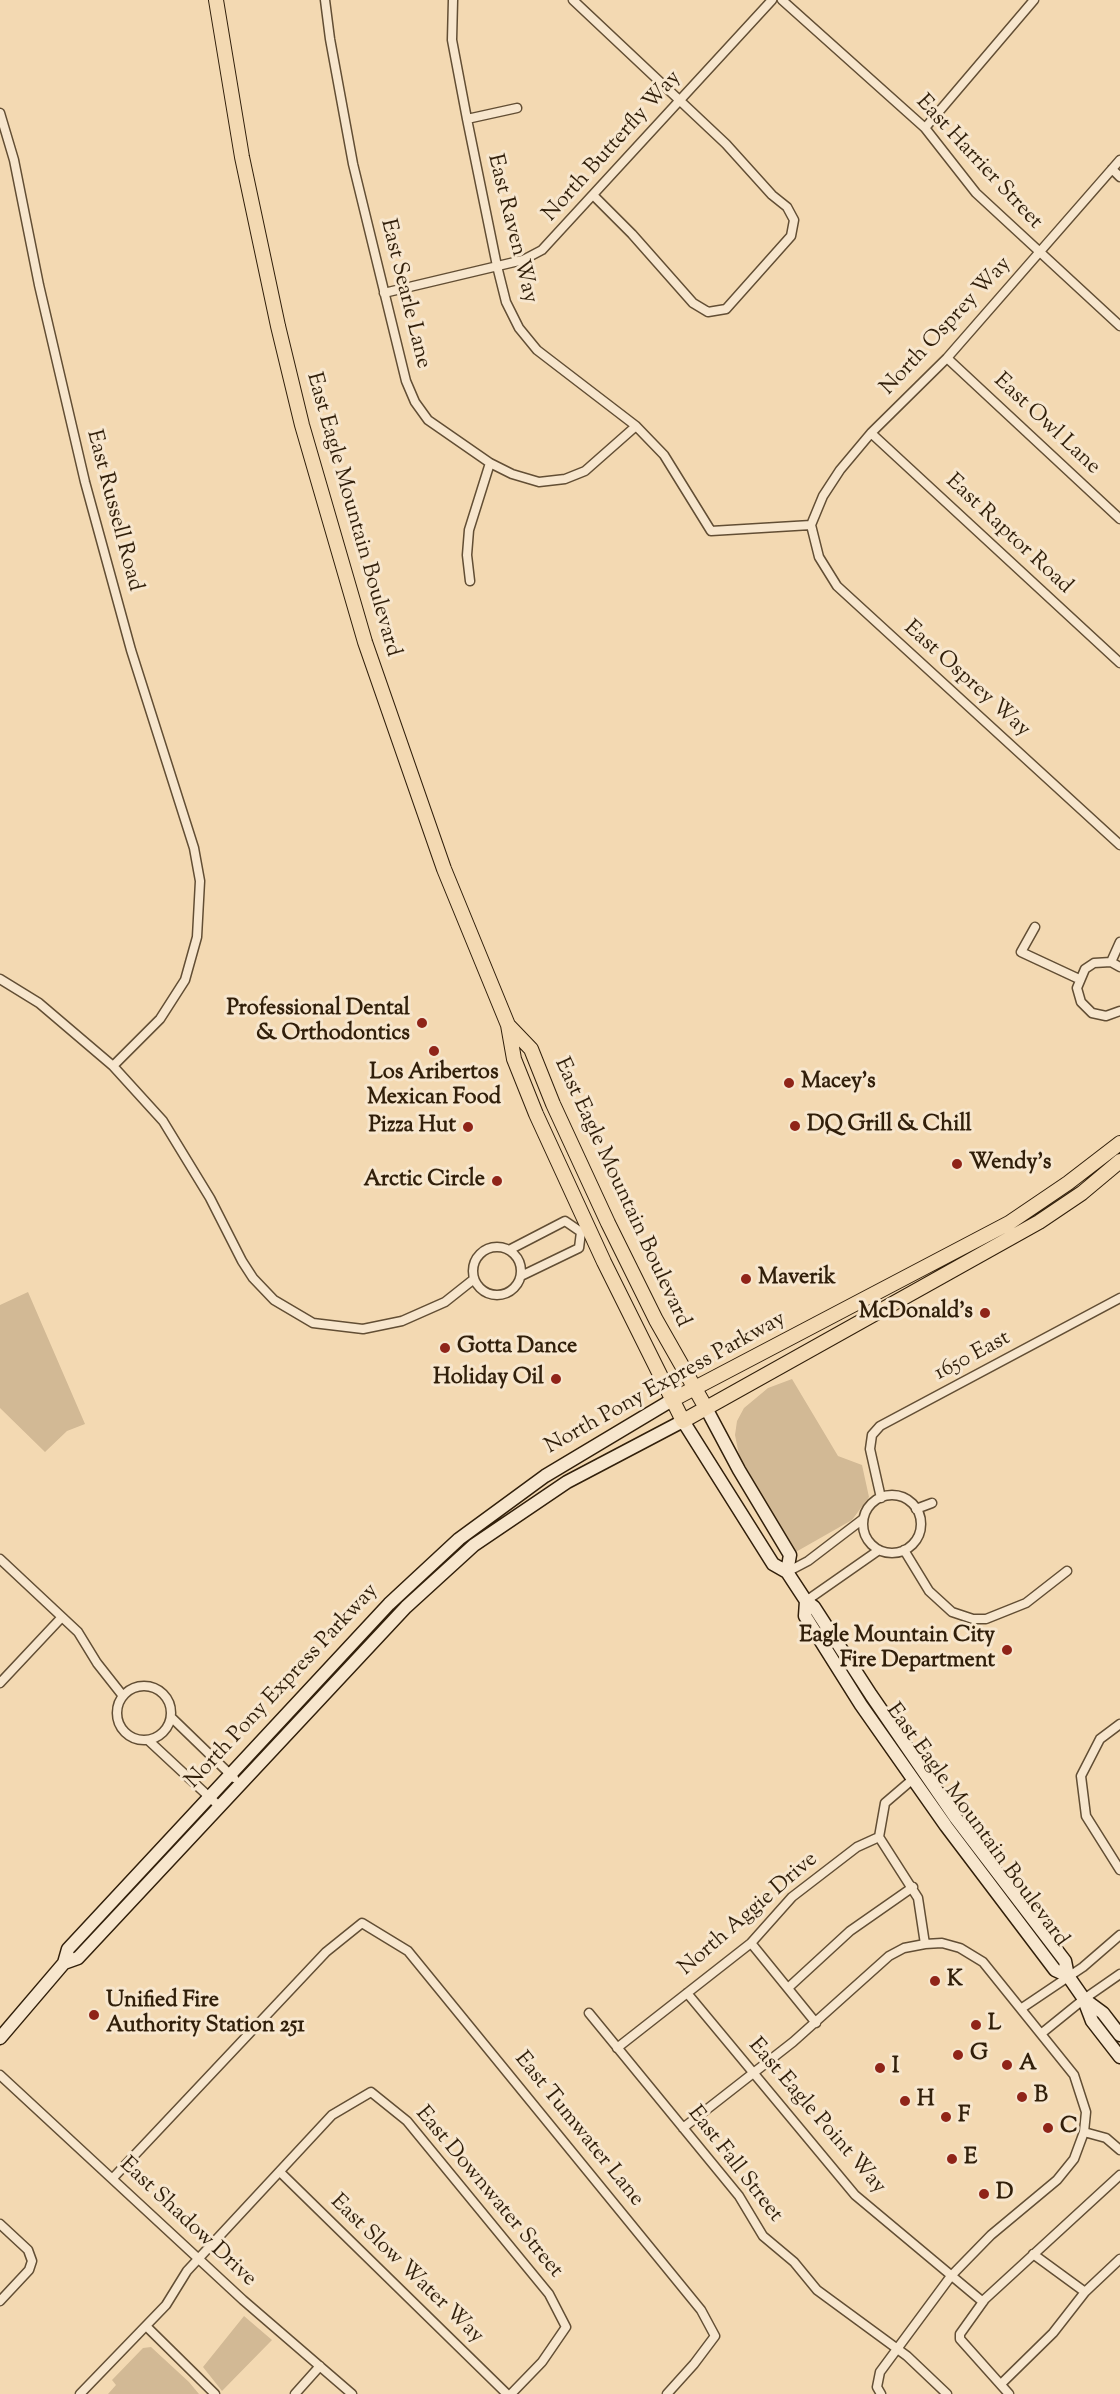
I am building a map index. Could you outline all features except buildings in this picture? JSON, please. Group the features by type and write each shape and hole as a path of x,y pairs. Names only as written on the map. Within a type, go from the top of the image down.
{"main road":[{"name":"East Eagle Mountain Boulevard","path":"216,0 242,157 278,326 332,534 408,773 444,869 508,1025 514,1059 585,1231 672,1401 773,1564 787,1572 806,1601 814,1607 955,1817 1065,1961 1068,1976 1084,1999 1092,2021 1120,2057"},
{"name":"East Eagle Mountain Boulevard","path":"508,1025 531,1049 569,1142 646,1300 739,1470 790,1555 787,1572"},
{"name":"North Pony Express Parkway","path":"0,2038 64,1963 68,1949 389,1604 459,1539 561,1466 672,1401 1009,1223 1068,1183 1120,1143"},
{"name":"North Pony Express Parkway","path":"64,1963 78,1958 406,1607 474,1545 567,1482 706,1408 1040,1222 1082,1193 1120,1161"},
{"name":"East Eagle Mountain Boulevard","path":"806,1601 805,1616 913,1779 987,1883 1055,1970 1068,1976"},
{"name":"East Eagle Mountain Boulevard","path":"1084,1999 1103,2013 1120,2035"}],"street":[{"name":"East Searle Lane","path":"325,0 353,164 406,381 415,402 429,420 490,463 512,474 539,482 566,478 585,471 636,426"},
{"name":"East Raven Way","path":"453,0 452,39 466,119 506,302 519,328 537,350 636,426 664,455 711,531 811,525"},
{"path":"573,0 726,144 772,195 787,207 795,220 790,236 726,309 708,312 693,303 632,234 594,196"},
{"name":"North Butterfly Way","path":"384,293 523,260 542,250 772,0"},
{"name":"East Harrier Street","path":"782,0 925,128 976,192 1120,326"},
{"path":"925,128 1034,0"},
{"path":"466,119 517,108"},
{"name":"East Russell Road","path":"0,113 14,160 39,285 85,482 131,650 194,848 200,881 200,915 185,980 160,1019 113,1066"},
{"name":"North Osprey Way","path":"811,525 823,496 840,470 871,433 947,358 1120,160"},
{"path":"1112,170 1120,177"},
{"name":"East Owl Lane","path":"947,358 1120,519"},
{"name":"East Raptor Road","path":"871,433 1120,663"},
{"path":"470,581 467,555 469,530 490,463"},
{"name":"East Osprey Way","path":"811,525 819,557 837,586 1120,845"},
{"path":"1035,927 1021,952 1079,979"},
{"path":"1111,962 1120,942"},
{"path":"1120,967 1111,962 1094,963 1085,969 1079,979 1078,995 1086,1009 1100,1016 1116,1013 1120,1023"},
{"path":"0,979 39,1003 113,1066 164,1121 210,1198 253,1278 282,1305 313,1323 341,1328 374,1328 402,1321 445,1302 474,1279"},
{"path":"509,1250 565,1221 585,1231 608,1223"},
{"path":"521,1276 579,1248 585,1231"},
{"path":"495,1247 509,1250 520,1262 521,1276 515,1289 497,1296 485,1293 474,1279 473,1268 480,1254 495,1247"},
{"name":"1650 East","path":"881,1498 870,1449 872,1435 880,1426 1120,1298"},
{"path":"787,1572 808,1560 863,1519 869,1506 881,1498 901,1497 916,1509 920,1528 912,1545 896,1553 879,1550 866,1537 863,1519"},
{"path":"916,1509 932,1503"},
{"path":"806,1601 879,1550"},
{"path":"904,1550 929,1591 952,1612 973,1618 986,1619 1026,1603 1067,1571"},
{"path":"0,1559 78,1632 97,1663 123,1696"},
{"path":"0,1683 62,1617"},
{"path":"148,1740 163,1733 171,1717 170,1704 159,1690 140,1686 123,1696 117,1711 122,1728 130,1736 148,1740 219,1806"},
{"path":"171,1717 241,1784"},
{"path":"1120,1724 1100,1739 1092,1750 1081,1776 1086,1816 1120,1870"},
{"path":"913,1779 885,1803 879,1837 913,1887 923,1915 925,1944"},
{"name":"North Aggie Drive","path":"617,2048 751,1943 792,1897 857,1847 879,1837"},
{"path":"788,1988 850,1930 913,1887"},
{"name":"East Tumwater Lane","path":"113,2178 326,1952 362,1923 408,1951 701,2310 715,2336 667,2394"},
{"path":"1022,2008 1083,1967 1120,1935"},
{"path":"751,1943 816,2023"},
{"path":"683,2128 816,2023 889,1956 915,1945 951,1945 971,1953 993,1971 1074,2075 1086,2112 1084,2132 1074,2159 1067,2170 991,2235 951,2276 877,2379 881,2394"},
{"path":"1042,2033 1120,1974"},
{"name":"East Eagle Point Way","path":"687,1993 855,2195 983,2302"},
{"name":"East Fall Street","path":"589,2013 739,2196 763,2236 794,2262 817,2289 897,2349 947,2394"},
{"name":"East Shadow Drive","path":"0,2075 243,2300 352,2394"},
{"name":"East Downwater Street","path":"280,2172 332,2115 371,2092 414,2130 549,2294 566,2327 542,2362 509,2394"},
{"path":"1084,2132 1106,2138 1120,2150"},
{"path":"80,2394 166,2305 199,2258 280,2172"},
{"name":"East Slow Water Way","path":"280,2172 509,2394"},
{"path":"1009,2394 960,2339 960,2334 983,2302 1120,2175"},
{"path":"0,2224 28,2250 32,2261 29,2270 0,2301"},
{"path":"1033,2254 1085,2292"},
{"path":"1001,2384 1053,2333 1085,2292 1120,2259"},
{"path":"146,2326 215,2394"},
{"path":"295,2394 320,2366"}],"shaded area":[{"path":"28,1292 85,1424 67,1431 45,1452 0,1408 0,1305"},
{"path":"792,1379 838,1456 862,1465 869,1497 852,1520 794,1553 739,1455 735,1435 737,1421 744,1408 768,1388"},
{"path":"244,2316 272,2340 222,2391 203,2367"},
{"path":"151,2347 199,2394 108,2394 116,2385 112,2380 143,2348"}],"place":[{"name":"Professional Dental & Orthodontics","path":"422,1023"},
{"name":"Los Aribertos Mexican Food","path":"434,1051"},
{"name":"Macey's","path":"789,1083"},
{"name":"DQ Grill & Chill","path":"795,1126"},
{"name":"Pizza Hut","path":"468,1127"},
{"name":"Wendy's","path":"957,1164"},
{"name":"Arctic Circle","path":"497,1181"},
{"name":"Maverik","path":"746,1279"},
{"name":"McDonald's","path":"985,1313"},
{"name":"Gotta Dance","path":"445,1348"},
{"name":"Holiday Oil","path":"556,1379"},
{"name":"Eagle Mountain City Fire Department","path":"1007,1650"},
{"name":"K","path":"935,1981"},
{"name":"Unified Fire Authority Station 251","path":"94,2015"},
{"name":"L","path":"976,2025"},
{"name":"G","path":"958,2055"},
{"name":"A","path":"1007,2065"},
{"name":"I","path":"880,2068"},
{"name":"B","path":"1022,2097"},
{"name":"H","path":"905,2101"},
{"name":"F","path":"946,2117"},
{"name":"C","path":"1048,2128"},
{"name":"E","path":"952,2159"},
{"name":"D","path":"984,2194"}]}
